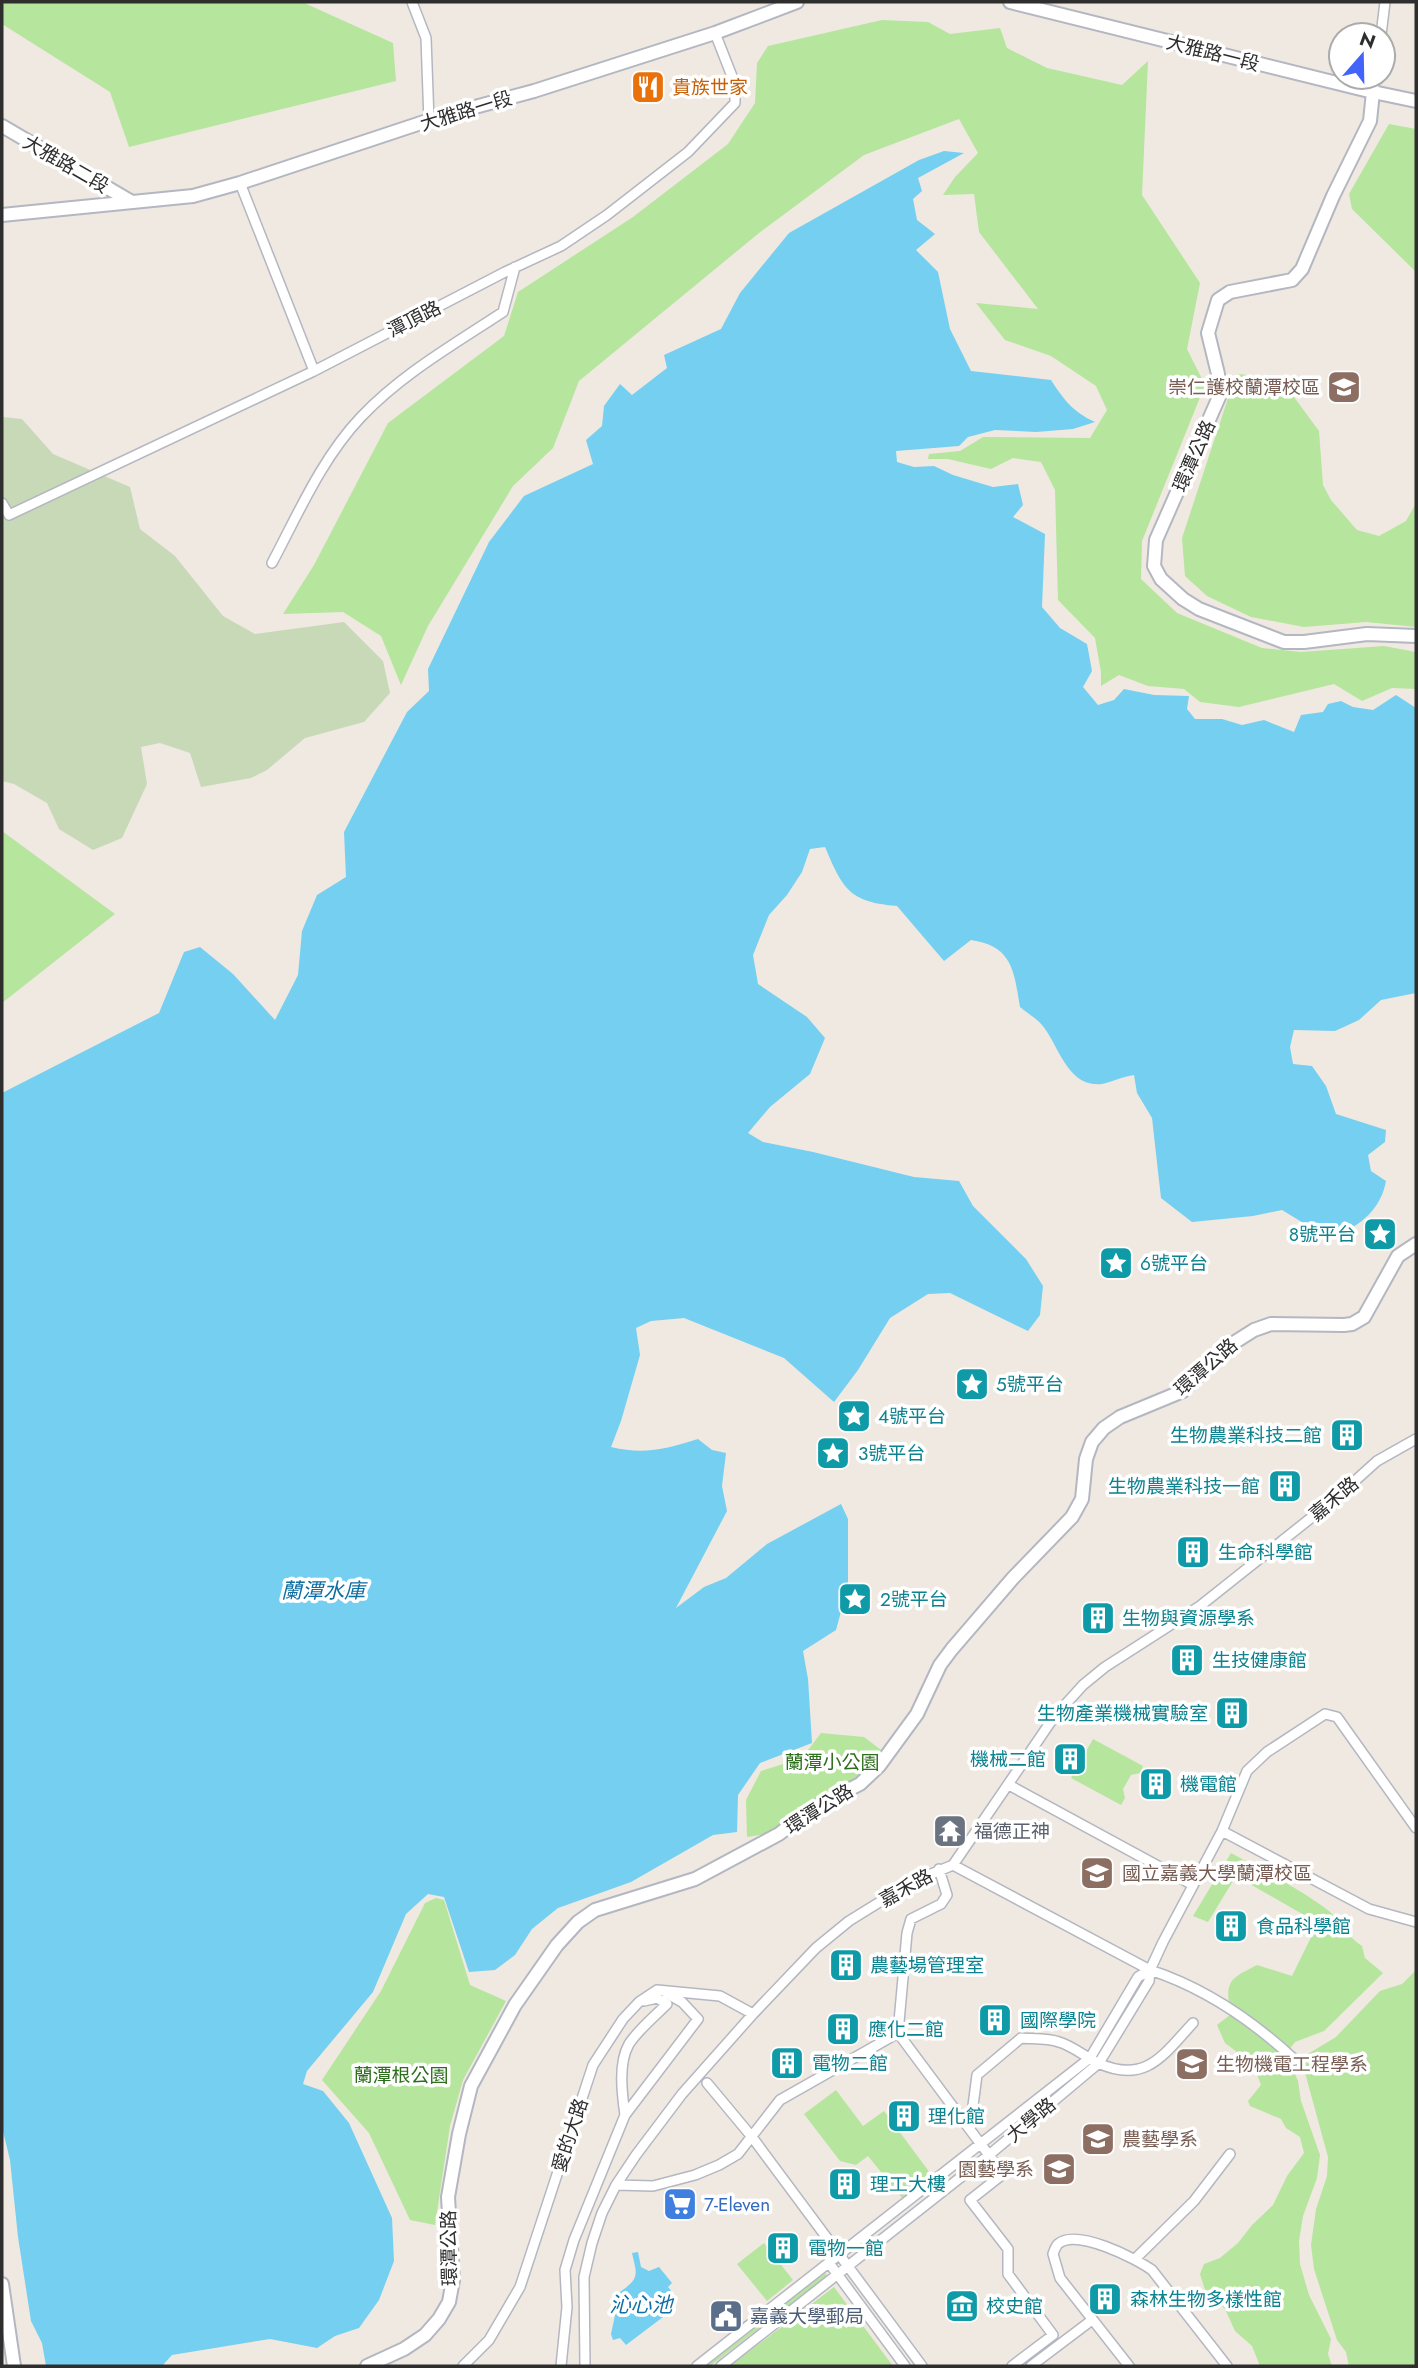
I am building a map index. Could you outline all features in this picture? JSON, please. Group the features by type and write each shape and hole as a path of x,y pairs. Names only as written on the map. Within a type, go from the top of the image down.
{"street":[{"path":"412,2 426,38 429,121"},
{"name":"大雅路一段","path":"2,215 193,196 715,33 797,2"},
{"path":"1383,21 1385,2"},
{"name":"大雅路一段","path":"1016,3 1416,101"},
{"name":"潭頂路","path":"2,503 9,514 314,371 561,246 607,215 688,152 735,103 735,84 715,33"},
{"name":"環潭公路","path":"1373,92 1370,121 1333,196 1302,269 1292,280 1230,292 1218,300 1208,333 1218,374 1219,397 1156,540 1154,566 1161,579 1183,600 1199,609 1284,642 1367,634 1416,636"},
{"name":"大雅路二段","path":"2,126 131,201"},
{"path":"240,183 314,371"},
{"path":"272,564 328,459 361,418 419,365 503,312 515,267"},
{"name":"環潭公路","path":"367,2366 404,2349 425,2335 449,2302 453,2280 448,2197 471,2086 515,2005 557,1945 578,1922 595,1910 695,1879 779,1834 813,1808 860,1784 879,1766 916,1714 940,1665 952,1649 1013,1578 1072,1517 1082,1499 1086,1459 1092,1442 1104,1428 1120,1417 1184,1391 1224,1349 1254,1330 1272,1325 1343,1325 1364,1317 1398,1256 1416,1244"},
{"name":"嘉禾路","path":"585,2366 584,2277 592,2243 616,2185 682,2094 753,2014 816,1948 849,1921 912,1882 953,1865 1054,1717 1083,1685 1105,1667 1222,1589 1336,1498 1377,1461 1416,1439"},
{"name":"大學路","path":"721,2366 989,2155 1099,2063 1149,1981 1150,1970 1222,1831 1247,1771 1267,1752 1325,1714 1337,1717 1416,1828"},
{"path":"1009,1785 1193,1885"},
{"path":"1222,1831 1368,1909 1416,1922"},
{"path":"953,1865 1150,1970 1172,1977 1243,2016 1294,2060"},
{"path":"939,1869 947,1895 941,1903 911,1919 906,1933 898,2033 1003,2174 970,2200 1007,2249 1008,2274 1053,2334 1012,2366"},
{"path":"697,2366 1090,2058 1138,1977 1150,1970"},
{"path":"657,1990 720,1996 753,2014"},
{"path":"561,2366 567,2307 565,2270 575,2240 625,2115 698,2019 682,2002 657,1990"},
{"name":"愛的大路","path":"463,2366 489,2340 520,2287 593,2065 623,2019 639,2002 657,1990"},
{"path":"625,2115 622,2094 624,2057 630,2043 667,2004 657,1998 639,2002"},
{"path":"970,2129 977,2075 1021,2038 1059,2042 1099,2063 1133,2072 1152,2065 1165,2055 1193,2023"},
{"path":"616,2185 653,2186 695,2175 738,2154 780,2100 898,2033"},
{"path":"707,2083 752,2137 922,2366"},
{"path":"1136,2258 1194,2202 1230,2154"},
{"path":"1129,2366 1060,2278 1053,2254 1057,2245 1073,2239 1105,2246 1136,2258 1152,2270 1218,2362 1227,2366"},
{"path":"829,2263 905,2366"},
{"path":"2,2284 14,2366"},
{"path":"1031,2366 1092,2320"}],"green space":[{"path":"2,2 302,2 393,43 396,81 129,147 110,92 2,24"},
{"path":"882,20 928,22 950,34 1000,28 1007,48 1047,68 1122,85 1148,61 1142,195 1200,283 1187,349 1205,385 1142,541 1141,579 1177,613 1262,648 1301,652 1384,646 1416,652 1416,689 1392,688 1362,701 1334,684 1239,707 1200,702 1184,689 1148,686 1119,675 1101,686 1095,638 1058,600 1055,490 1041,462 1013,458 991,469 948,459 928,459 929,454 960,451 983,437 1090,438 1107,410 1096,386 1051,356 1005,340 976,303 1038,309 979,232 974,194 943,195 955,177 978,153 959,119 864,155 759,233 579,381 553,448 513,486 428,626 401,685 381,636 343,612 283,614 314,565 388,423 504,336 518,292 633,217 728,144 755,103 757,63 768,46"},
{"path":"1389,124 1416,129 1416,272 1352,209 1349,194"},
{"path":"1236,374 1260,376 1294,397 1319,431 1323,485 1331,500 1357,530 1379,536 1406,521 1416,503 1416,627 1366,622 1304,627 1251,617 1207,596 1185,576 1182,538"},
{"path":"2,417 22,419 53,454 130,487 140,529 175,556 223,616 255,634 344,622 383,661 390,693 364,722 305,738 267,770 251,778 201,787 190,753 160,743 141,747 147,784 122,838 93,850 59,829 47,803 14,784 2,781"},
{"path":"2,831 115,914 2,1003"},
{"name":"蘭潭小公園","path":"821,1733 864,1737 885,1753 858,1778 771,1833 747,1837 746,1800 761,1771 802,1758"},
{"path":"1093,1739 1143,1766 1140,1773 1131,1775 1123,1789 1125,1798 1121,1805 1071,1778"},
{"path":"1231,1853 1294,1887 1329,1911 1362,1946 1365,1958 1383,1973 1324,2031 1295,2042 1286,2054 1298,2081 1301,2101 1320,2155 1317,2178 1303,2216 1299,2241 1300,2264 1309,2295 1331,2339 1328,2354 1332,2366 1260,2366 1252,2346 1235,2331 1225,2309 1205,2290 1200,2274 1204,2264 1220,2258 1238,2243 1273,2205 1287,2176 1304,2153 1300,2137 1286,2128 1281,2119 1250,2106 1248,2101 1261,2085 1253,2064 1225,2043 1217,2025 1230,2015 1228,1995 1234,1978 1257,1965 1292,1976 1318,1923 1236,1876 1208,1922 1193,1916"},
{"name":"蘭潭根公園","path":"436,1898 444,1900 470,1985 506,2001 463,2080 450,2126 435,2225 410,2220 369,2133 322,2080 381,1991 425,1903"},
{"path":"1416,1970 1416,2366 1349,2366 1346,2352 1337,2340 1314,2269 1311,2245 1316,2209 1327,2176 1328,2157 1304,2069 1306,2055 1336,2037 1380,1991 1402,1984"},
{"path":"836,2090 863,2126 884,2111 936,2181 907,2204 868,2156 856,2165 840,2161 804,2114"},
{"path":"764,2243 793,2280 767,2301 737,2264"},
{"path":"825,2273 827,2276 710,2366 709,2364"},
{"path":"834,2287 893,2366 730,2366"}],"water":[{"name":"蘭潭水庫","path":"944,151 964,153 918,178 922,191 913,199 917,220 935,234 916,250 938,272 950,329 971,371 1051,380 1070,405 1095,422 1073,429 1036,432 995,430 968,437 959,446 896,451 897,462 914,467 934,466 953,475 993,487 1018,484 1023,505 1013,517 1045,534 1042,607 1060,628 1087,644 1092,671 1083,687 1098,705 1114,700 1124,689 1154,695 1189,696 1187,709 1195,719 1222,719 1242,725 1264,720 1294,732 1301,715 1323,712 1328,704 1341,701 1353,707 1373,710 1396,695 1416,708 1416,993 1381,1000 1359,1020 1335,1031 1294,1030 1290,1047 1293,1064 1312,1066 1326,1086 1336,1114 1386,1130 1385,1142 1368,1155 1371,1171 1386,1181 1380,1200 1354,1227 1336,1236 1315,1230 1282,1210 1253,1216 1192,1222 1161,1198 1152,1118 1137,1093 1134,1075 1102,1084 1080,1079 1065,1064 1042,1025 1020,1007 1013,972 996,948 971,940 944,961 897,906 858,897 843,883 825,847 810,849 802,872 787,895 769,915 753,955 758,984 807,1017 825,1038 810,1074 770,1107 748,1133 763,1142 914,1177 959,1181 973,1206 1026,1259 1043,1286 1040,1315 1028,1331 950,1293 928,1294 890,1318 858,1370 834,1402 784,1358 684,1318 651,1321 636,1328 640,1355 611,1447 634,1451 655,1450 698,1439 712,1450 726,1453 722,1486 727,1511 676,1608 704,1587 726,1578 767,1544 841,1504 848,1519 848,1586 836,1630 803,1651 808,1679 812,1743 760,1763 738,1795 737,1832 713,1835 631,1882 558,1908 532,1929 515,1955 495,1970 469,1972 444,1897 428,1894 406,1914 373,1992 307,2071 303,2084 323,2091 349,2123 392,2218 394,2261 379,2300 359,2328 335,2336 317,2348 270,2339 172,2355 162,2366 46,2366 42,2343 31,2321 10,2160 2,2127 2,1093 159,1013 184,952 200,947 233,974 275,1020 298,975 302,931 317,895 346,877 344,832 407,712 429,691 428,669 489,542 524,496 593,464 586,440 602,426 604,406 620,384 632,395 667,368 664,355 721,329 740,293 789,233 919,160"},
{"name":"沁心池","path":"638,2252 641,2267 649,2271 659,2267 672,2283 668,2287 672,2292 664,2298 669,2304 663,2309 667,2314 626,2345 620,2338 613,2340 611,2334 620,2292 635,2276 632,2253"}],"place":[{"name":"貴族世家","path":"648,87"},
{"name":"崇仁護校蘭潭校區","path":"1344,387"},
{"name":"8號平台","path":"1380,1234"},
{"name":"6號平台","path":"1116,1263"},
{"name":"5號平台","path":"972,1384"},
{"name":"4號平台","path":"854,1416"},
{"name":"生物農業科技二館","path":"1347,1435"},
{"name":"3號平台","path":"833,1453"},
{"name":"生物農業科技一館","path":"1285,1486"},
{"name":"生命科學館","path":"1193,1552"},
{"name":"2號平台","path":"855,1599"},
{"name":"生物與資源學系","path":"1098,1618"},
{"name":"生技健康館","path":"1187,1660"},
{"name":"生物產業機械實驗室","path":"1232,1713"},
{"name":"機械二館","path":"1070,1759"},
{"name":"機電館","path":"1156,1784"},
{"name":"福德正神","path":"950,1831"},
{"name":"國立嘉義大學蘭潭校區","path":"1097,1873"},
{"name":"食品科學館","path":"1231,1926"},
{"name":"農藝場管理室","path":"846,1965"},
{"name":"國際學院","path":"995,2020"},
{"name":"應化二館","path":"843,2029"},
{"name":"電物二館","path":"787,2063"},
{"name":"生物機電工程學系","path":"1192,2064"},
{"name":"理化館","path":"904,2116"},
{"name":"農藝學系","path":"1098,2139"},
{"name":"園藝學系","path":"1059,2169"},
{"name":"理工大樓","path":"845,2184"},
{"name":"7-Eleven","path":"680,2204"},
{"name":"電物一館","path":"783,2248"},
{"name":"森林生物多樣性館","path":"1105,2299"},
{"name":"校史館","path":"962,2306"},
{"name":"嘉義大學郵局","path":"726,2316"}]}
